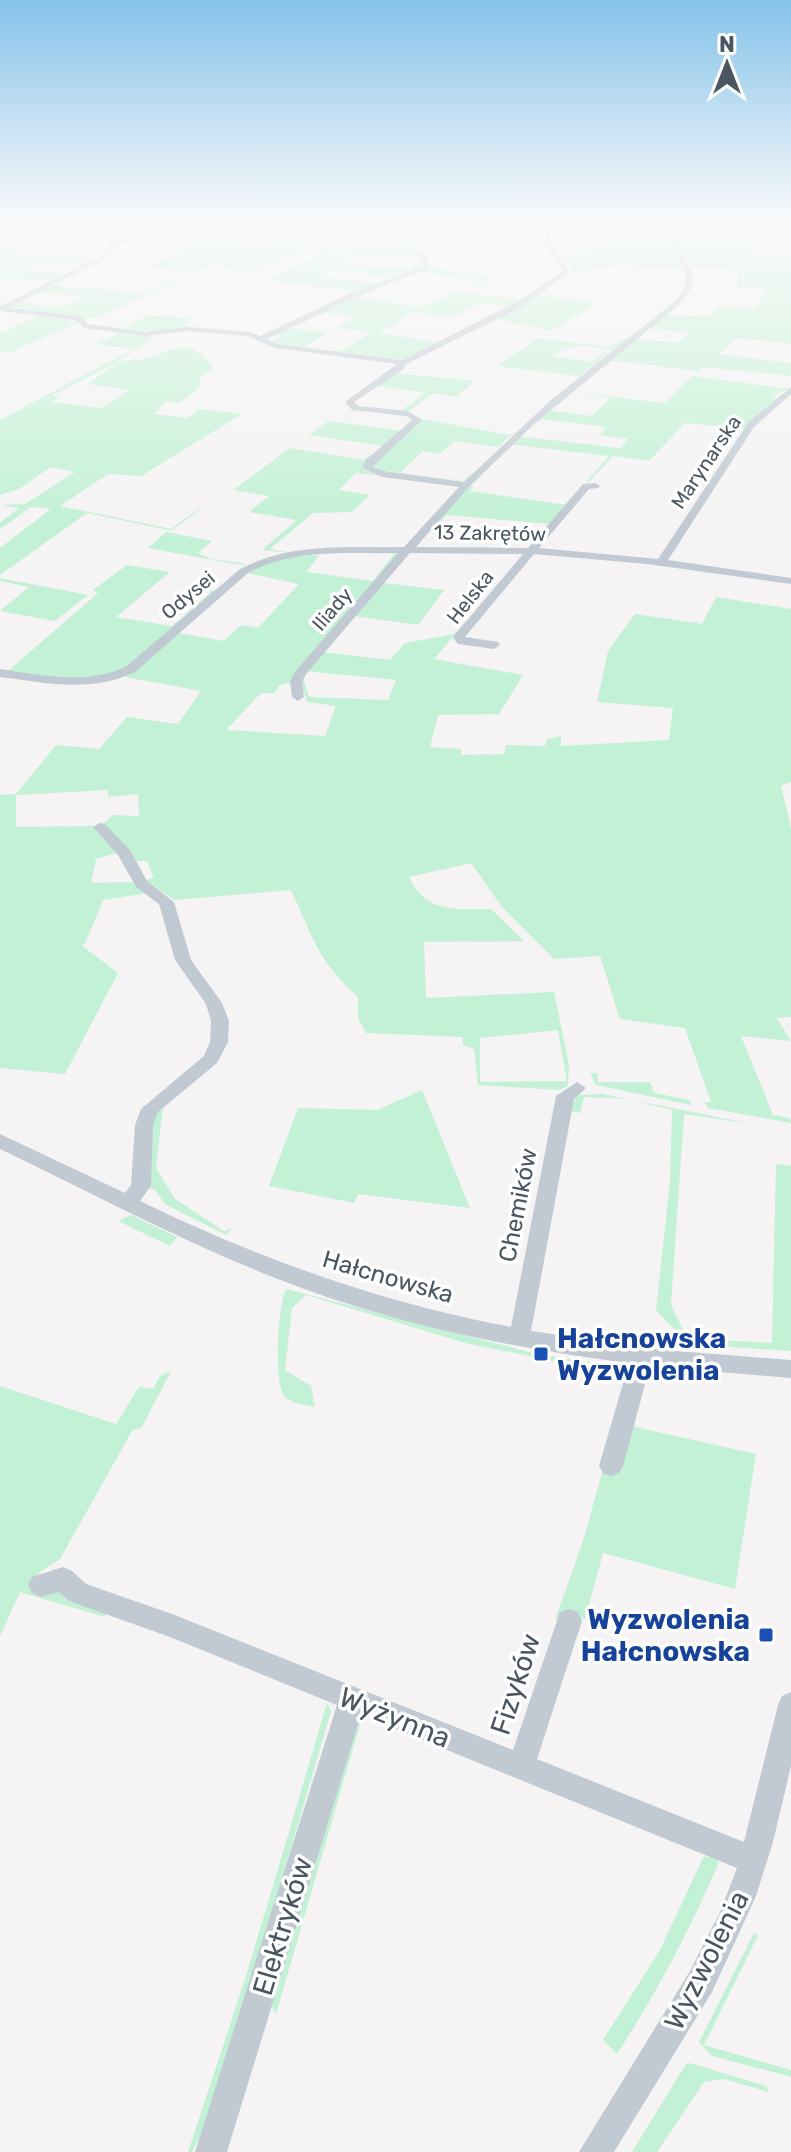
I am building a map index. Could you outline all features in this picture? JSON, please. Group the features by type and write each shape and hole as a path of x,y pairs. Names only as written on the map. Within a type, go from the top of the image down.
{"street":[{"path":"83,322 84,326 100,330 154,334 193,329 263,338 275,346 402,363 483,322"},
{"path":"263,338 296,322"},
{"path":"466,485 542,409 654,322"},
{"name":"13 Zakrętów","path":"402,363 349,402 355,408 408,414 418,420 368,463 367,468 382,474 466,485"},
{"name":"Marynarska","path":"661,563 751,425 791,390"},
{"name":"13 Zakrętów","path":"407,550 466,485"},
{"path":"531,549 586,486 595,486"},
{"name":"13 Zakrętów","path":"407,550 531,549 791,581"},
{"name":"Helska","path":"494,645 462,641 459,637 531,549"},
{"name":"Odysei","path":"0,673 77,679 114,677 129,670 244,571 260,561 292,555 407,550"},
{"name":"Iliady","path":"298,697 296,682 300,673 407,550"},
{"path":"100,827 125,853 141,884 166,902 183,960 214,1003 220,1021 219,1042 211,1059 150,1109 144,1125 141,1186 128,1203"},
{"name":"Chemików","path":"519,1339 565,1096 577,1088"},
{"name":"Hałcnowska","path":"0,1141 226,1250 327,1289 519,1339 642,1357 790,1369"},
{"path":"611,1466 642,1357"},
{"name":"Wyżynna","path":"41,1585 63,1579 78,1593 172,1626 753,1860"},
{"name":"Fizyków","path":"521,1767 569,1621"},
{"name":"Elektryków","path":"211,2152 352,1700"},
{"name":"Wyzwolenia","path":"595,2152 709,1967 732,1919 785,1762 791,1705"}],"green space":[{"path":"24,322 78,322 11,352 0,351 0,333"},
{"path":"136,322 187,322 181,326 230,331 120,331"},
{"path":"346,322 397,322 379,333 438,342 406,360 334,351 342,351 371,332 337,328"},
{"path":"512,322 565,322 550,331"},
{"path":"657,322 791,322 791,344 738,338 719,354 791,363 791,376 704,367 698,371 607,360 635,339 677,343 688,333 651,328"},
{"path":"291,328 327,333 305,347 310,348 270,343 279,336 276,335"},
{"path":"120,333 155,337 114,364 53,395 59,397 51,402 102,408 129,390 88,384 123,361 145,359 183,347 198,352 214,368 201,376 199,387 180,403 166,401 153,414 188,418 199,409 242,414 141,476 108,474 60,506 171,529 200,508 172,530 87,513 0,575 0,548 51,509 31,507 0,529 0,523 19,508 0,505 25,504 75,472 51,467 19,489 0,495 0,420 133,349 96,344"},
{"path":"538,338 610,347 622,339 629,340 613,351 581,346 551,356 593,362 604,352 609,354 579,376 496,366"},
{"path":"395,373 475,381 456,397 433,393 408,412 399,412 426,393 377,386"},
{"path":"692,376 790,389 773,395 778,398 746,429 685,423 649,461 613,456 589,482 586,482 609,456 508,444 517,436 620,448 628,439 600,435 606,427 543,419 531,424 544,410 592,416 611,398 568,392 665,403"},
{"path":"421,419 509,435 516,431 498,447 454,441 440,454 423,451 400,473 371,469 371,464"},
{"path":"329,421 403,431 383,446 309,435"},
{"path":"290,448 364,460 373,453 361,468 378,476 356,473 339,490 370,495 352,512 313,513 270,549 292,553 262,550 297,520 249,512 269,496 233,490"},
{"path":"469,486 474,486 470,491 568,505 550,524 446,515 440,524 433,523"},
{"path":"166,532 212,541 198,553 211,559 248,564 240,565 148,548"},
{"path":"395,553 398,555 291,682 280,685 274,693 261,693 226,730 325,736 336,706 307,702 300,680 304,681 309,697 388,700 396,680 305,671 322,652 390,660 405,643 454,634 472,615 434,659 523,675 499,714 438,715 430,747 461,749 461,755 505,754 505,745 545,746 547,739 561,736 561,746 669,740 673,708 597,702 608,651 635,614 702,624 716,597 791,609 791,782 781,786 791,828 791,1017 777,1018 791,1041 741,1036 773,1115 790,1118 791,1123 708,1108 704,1102 711,1102 685,1028 620,1019 600,956 554,959 502,907 471,863 409,877 424,898 443,907 491,909 524,941 424,942 426,998 554,992 569,1065 568,1086 559,1090 478,1085 474,1049 463,1045 463,1037 366,1033 358,1018 358,997 325,959 291,890 174,900 146,880 154,878 147,861 135,861 102,825 113,815 139,816 138,794 108,797 108,790 16,795 16,827 96,826 119,852 96,859 91,883 132,882 147,893 103,900 85,944 81,945 118,973 65,1074 0,1068 0,795 16,794 56,745 99,749 127,717 178,724 201,691 125,677 173,632 224,641 241,625 258,628 299,584 247,573 254,567 281,558 319,555 307,572 373,581 394,554 389,554","holes":["558,1030 567,1081 480,1082 480,1038"]},
{"path":"409,553 384,583 444,590 418,625 354,616"},
{"path":"127,565 170,572 116,617 172,626 210,593 210,589 214,592 164,640 121,671 83,679 8,671 98,593 93,590"},
{"path":"0,578 88,595 55,621 0,611 29,587 0,581"},
{"path":"590,1073 597,1073 598,1082 650,1082 654,1093 690,1100 691,1105 596,1085"},
{"path":"422,1090 470,1208 358,1194 354,1203 269,1186 298,1108 377,1110"},
{"path":"602,1094 627,1099 584,1097 580,1113 568,1111 578,1095"},
{"path":"632,1100 752,1124 684,1114 671,1305 685,1334 696,1339 772,1343 776,1164 791,1166 791,1351 688,1344 656,1310 670,1183 672,1110"},
{"path":"163,1108 156,1168 175,1199 224,1231 232,1229 226,1235 165,1204 155,1190 151,1190 150,1128 154,1113"},
{"path":"131,1215 177,1237 170,1246 118,1221"},
{"path":"286,1289 537,1354 628,1368 629,1376 469,1344 306,1295 292,1308 285,1370 311,1386 315,1407 299,1404 285,1397 279,1377 279,1327"},
{"path":"171,1371 142,1427 132,1431 60,1559 40,1572 34,1580 106,1613 105,1617 20,1592 0,1636 0,1386 116,1424 139,1387 153,1389 160,1376"},
{"path":"631,1426 756,1454 735,1589 603,1553 585,1619 566,1615 555,1620 584,1538 603,1469"},
{"path":"327,1703 331,1711 217,2103 192,2152 188,2152 247,1973"},
{"path":"361,1721 276,2014 269,2002 344,1746"},
{"path":"711,1853 719,1862 696,1912 659,1984 617,2054 603,2040 660,1950 704,1856 709,1858"},
{"path":"754,1933 758,1935 704,2045 791,2070 791,2077 712,2056 699,2042"},
{"path":"686,2064 766,2086 769,2092 724,2079 704,2082 657,2152 632,2152"}],"place":[{"name":"Hałcnowska Wyzwolenia","path":"541,1354"},
{"name":"Wyzwolenia Hałcnowska","path":"766,1635"}]}
